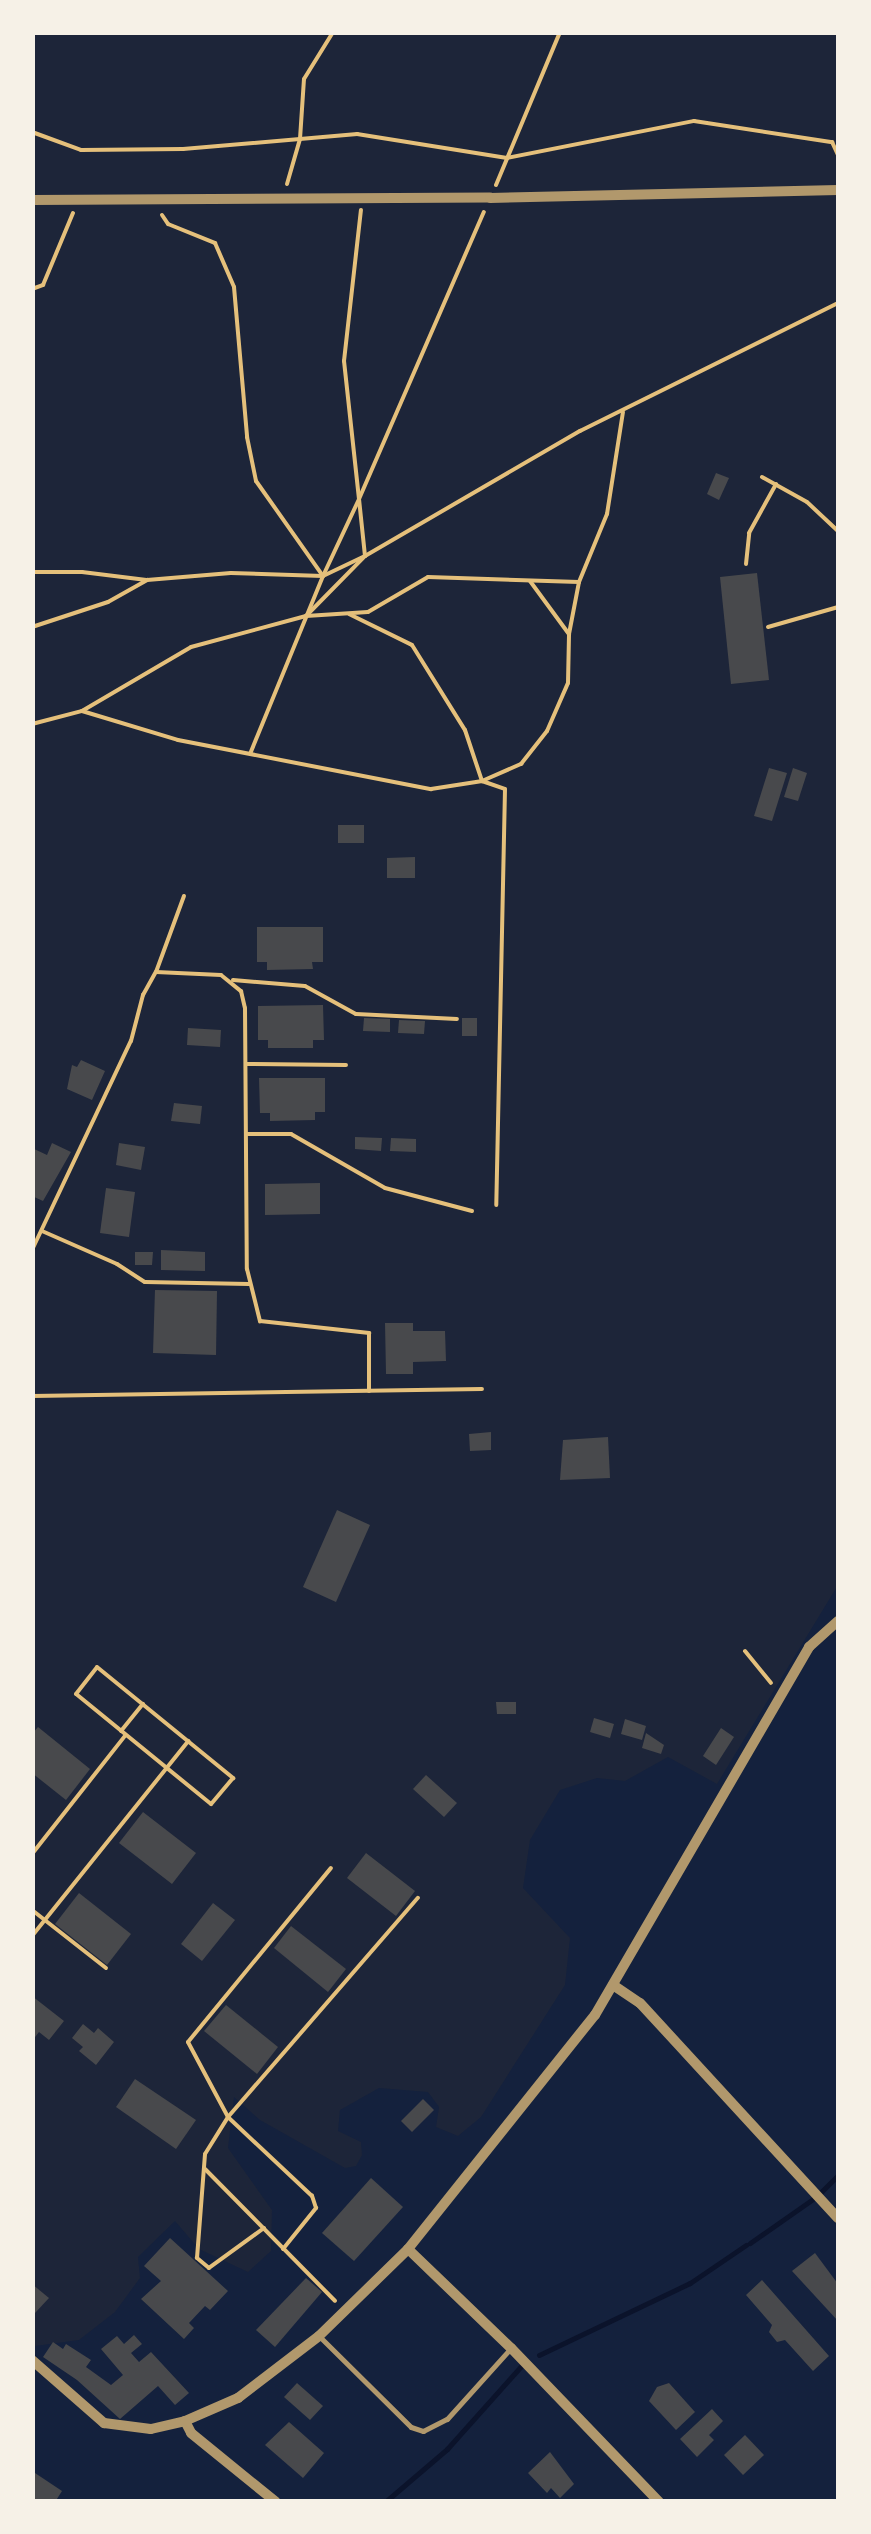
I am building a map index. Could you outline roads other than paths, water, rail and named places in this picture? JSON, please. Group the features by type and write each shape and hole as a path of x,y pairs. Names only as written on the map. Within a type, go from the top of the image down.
{"street":[{"path":"32,200 490,198 838,190"},
{"path":"32,2360 104,2423 130,2430 186,2421 238,2398 319,2336 408,2249 518,2115 613,1985 808,1647 838,1621"},
{"path":"613,1985 640,2004 838,2218"},
{"path":"408,2249 511,2348 659,2502"},
{"path":"186,2421 191,2433 276,2502"}],"lane":[{"path":"319,2336 411,2427 422,2431 447,2419 511,2348"}],"waterway":[{"path":"819,2194 838,2175"},
{"path":"750,2243 817,2196"},
{"path":"539,2355 690,2283 746,2245"},
{"path":"385,2502 447,2449 524,2363"}]}
